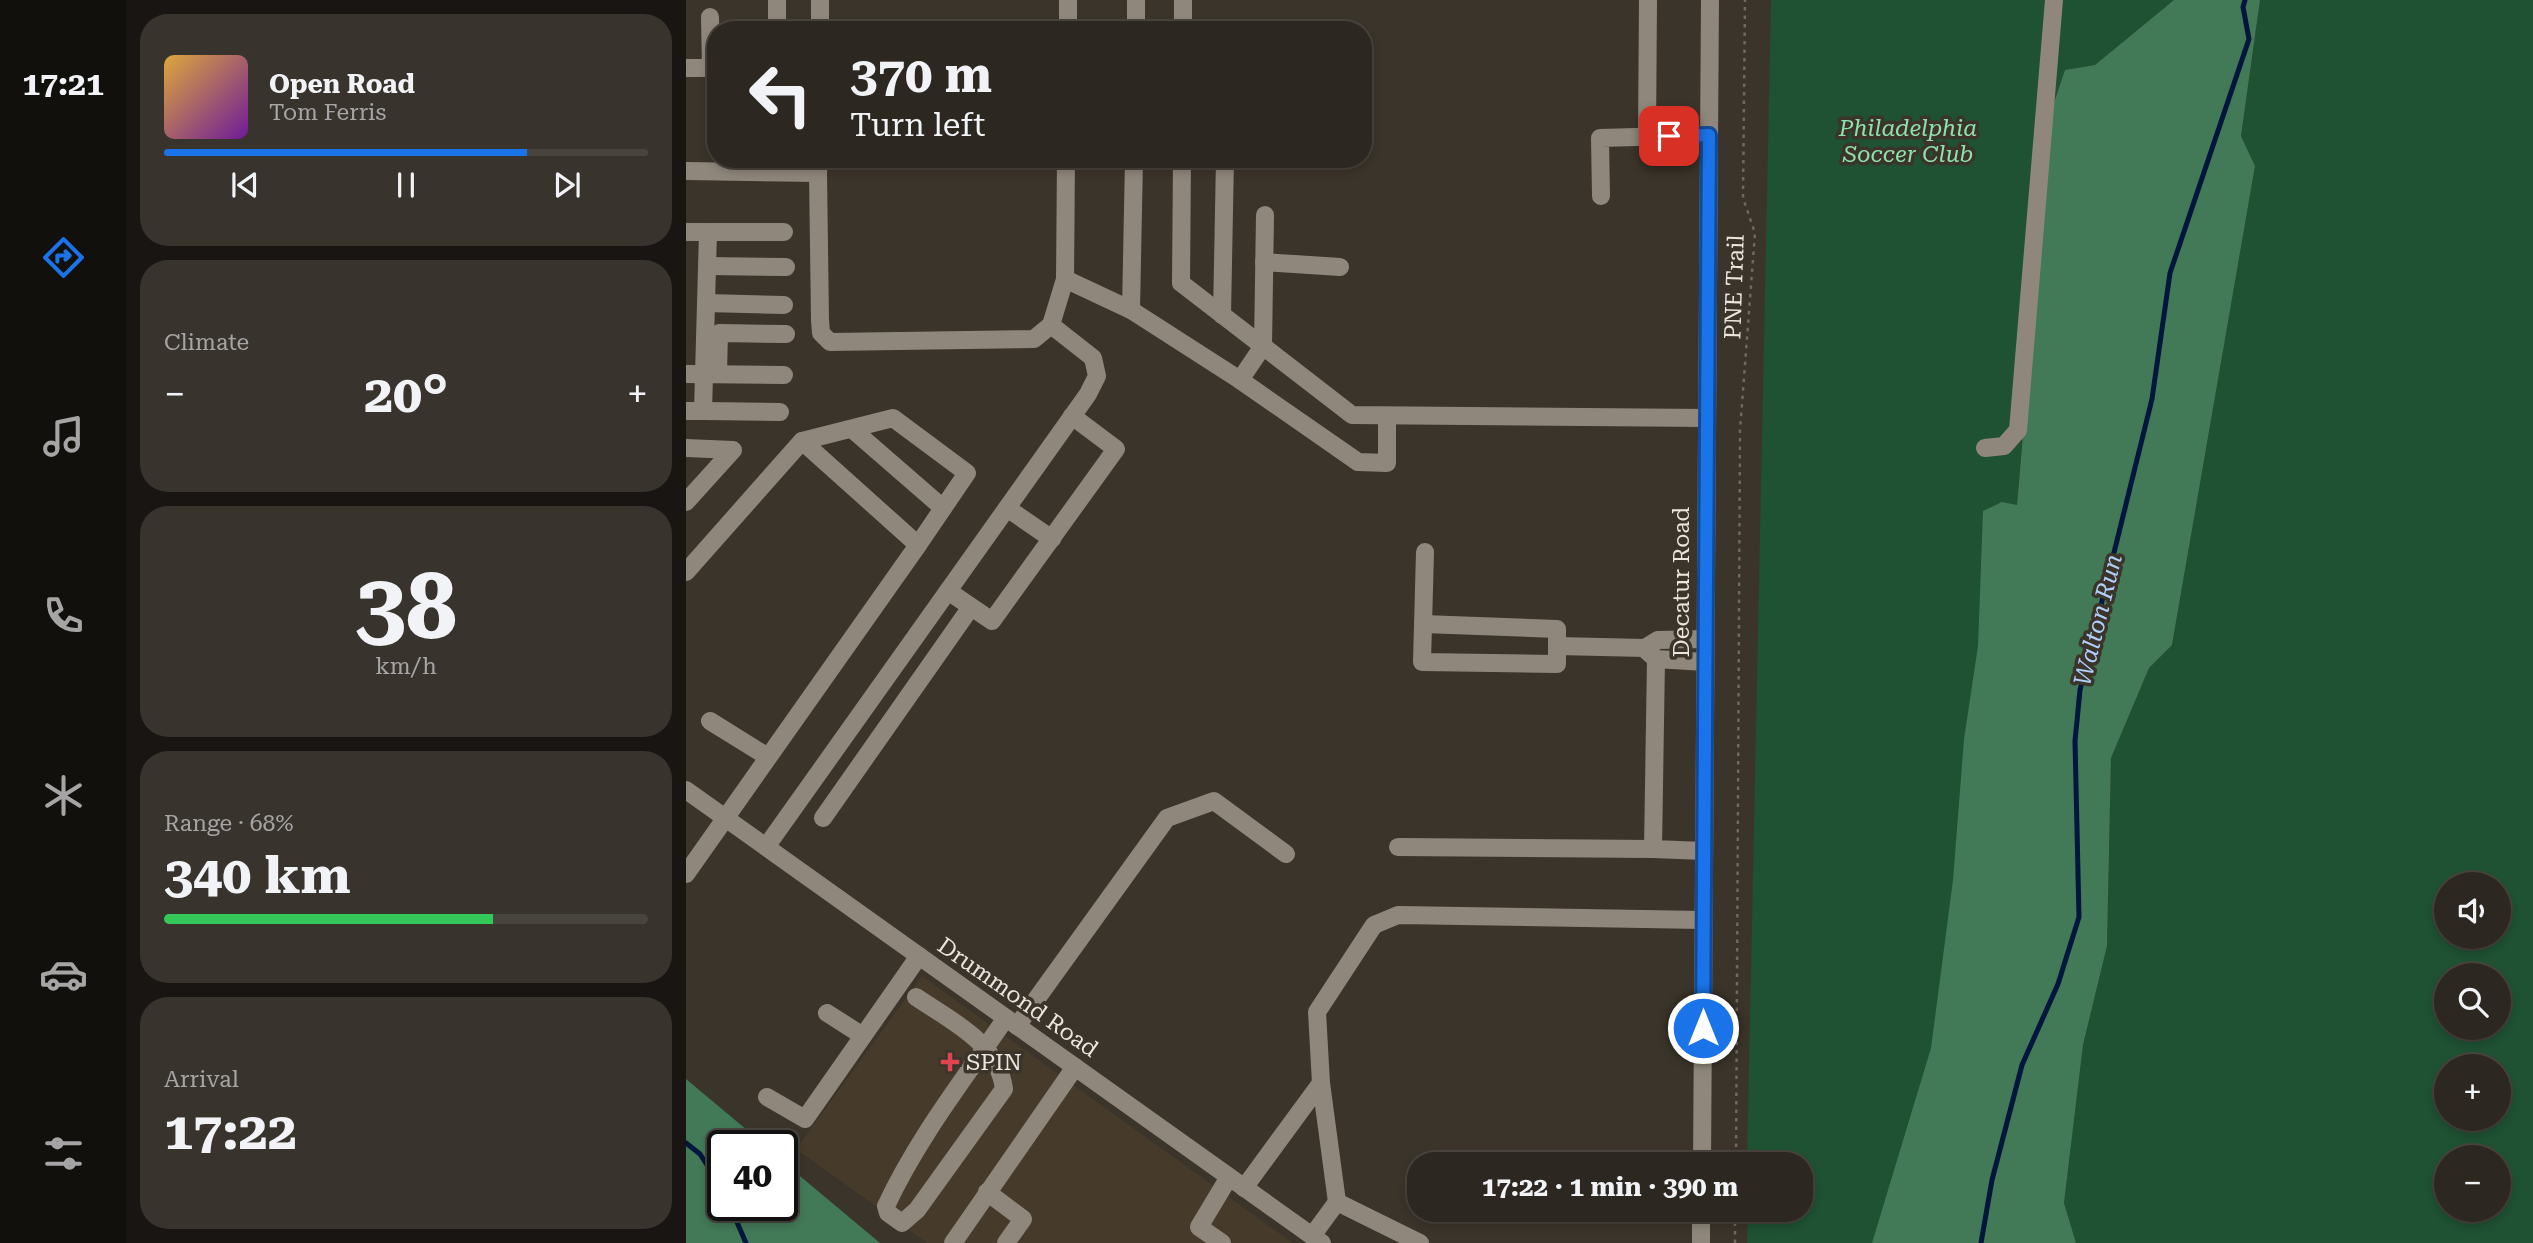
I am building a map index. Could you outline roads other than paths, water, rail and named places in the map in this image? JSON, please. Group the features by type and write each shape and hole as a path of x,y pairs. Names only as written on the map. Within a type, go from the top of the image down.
{"street":[{"path":"777,0 777,21"},
{"path":"820,0 820,21"},
{"path":"1068,0 1068,21"},
{"path":"1136,0 1136,21"},
{"path":"1183,0 1183,21"},
{"path":"1647,136 1648,0"},
{"name":"Decatur Road","path":"1702,1152 1710,0"},
{"path":"1985,448 2004,446 2018,430 2054,0"},
{"path":"710,17 710,21"},
{"path":"686,68 707,68"},
{"path":"1601,196 1601,138 1709,135"},
{"path":"686,171 741,168"},
{"path":"819,168 820,320 821,333 830,342 1034,339 1051,326 1065,279 1066,168"},
{"path":"1131,310 1134,168"},
{"path":"1182,168 1181,283 1352,415 1707,418"},
{"path":"1223,316 1225,168"},
{"path":"1240,380 1263,346 1265,215"},
{"path":"686,232 784,232"},
{"path":"708,232 706,303 711,373"},
{"path":"1264,262 1340,267"},
{"path":"707,266 786,267"},
{"path":"1065,279 1131,310 1358,461 1388,463 1387,417"},
{"path":"706,303 785,305"},
{"path":"766,847 1072,416 1097,376 1093,358 1051,326"},
{"path":"780,412 695,411 711,373 719,333 786,334"},
{"path":"686,373 784,375"},
{"path":"948,591 992,621 1116,449 1072,416"},
{"path":"686,572 802,442 893,418 967,473 686,874"},
{"path":"852,429 943,508"},
{"path":"802,442 918,545"},
{"path":"686,448 733,450 686,502"},
{"path":"1007,508 1052,539"},
{"path":"1423,624 1557,629 1557,664 1422,662 1423,624 1425,552"},
{"path":"823,818 971,607"},
{"path":"1653,849 1650,654 1658,640 1705,639"},
{"path":"1557,646 1705,662"},
{"path":"710,721 768,757"},
{"path":"849,730 872,747"},
{"name":"Drummond Road","path":"686,790 1317,1239"},
{"path":"916,997 986,1046 1003,1076 1004,1089 918,1210 902,1223 888,1213 886,1206 895,1187 986,1046 1011,1022 1167,818 1214,801 1286,854"},
{"path":"1398,847 1704,850"},
{"path":"1317,1239 1337,1202 1321,1083 1317,1012 1374,925 1398,915 1703,920"},
{"path":"767,1097 805,1119 919,956"},
{"path":"827,1013 863,1036"},
{"path":"953,1243 1075,1067"},
{"path":"1244,1188 1321,1083"},
{"path":"1222,1243 1199,1227 1228,1177"},
{"path":"988,1192 1023,1219 1006,1243"},
{"path":"1337,1202 1420,1243"},
{"path":"1701,1222 1701,1243"}],"waterway":[{"name":"Walton Run","path":"1981,1243 1992,1180 2022,1065 2058,984 2079,917 2075,741 2080,690 2152,399 2170,273 2249,39 2243,7 2245,0"},
{"name":"Walton Run","path":"686,1143 700,1154 707,1165"},
{"name":"Walton Run","path":"736,1221 746,1243"}],"place":[{"name":"SPIN","path":"950,1062"}],"park label":[{"name":"Philadelphia Soccer Club","path":"1908,141"}]}
